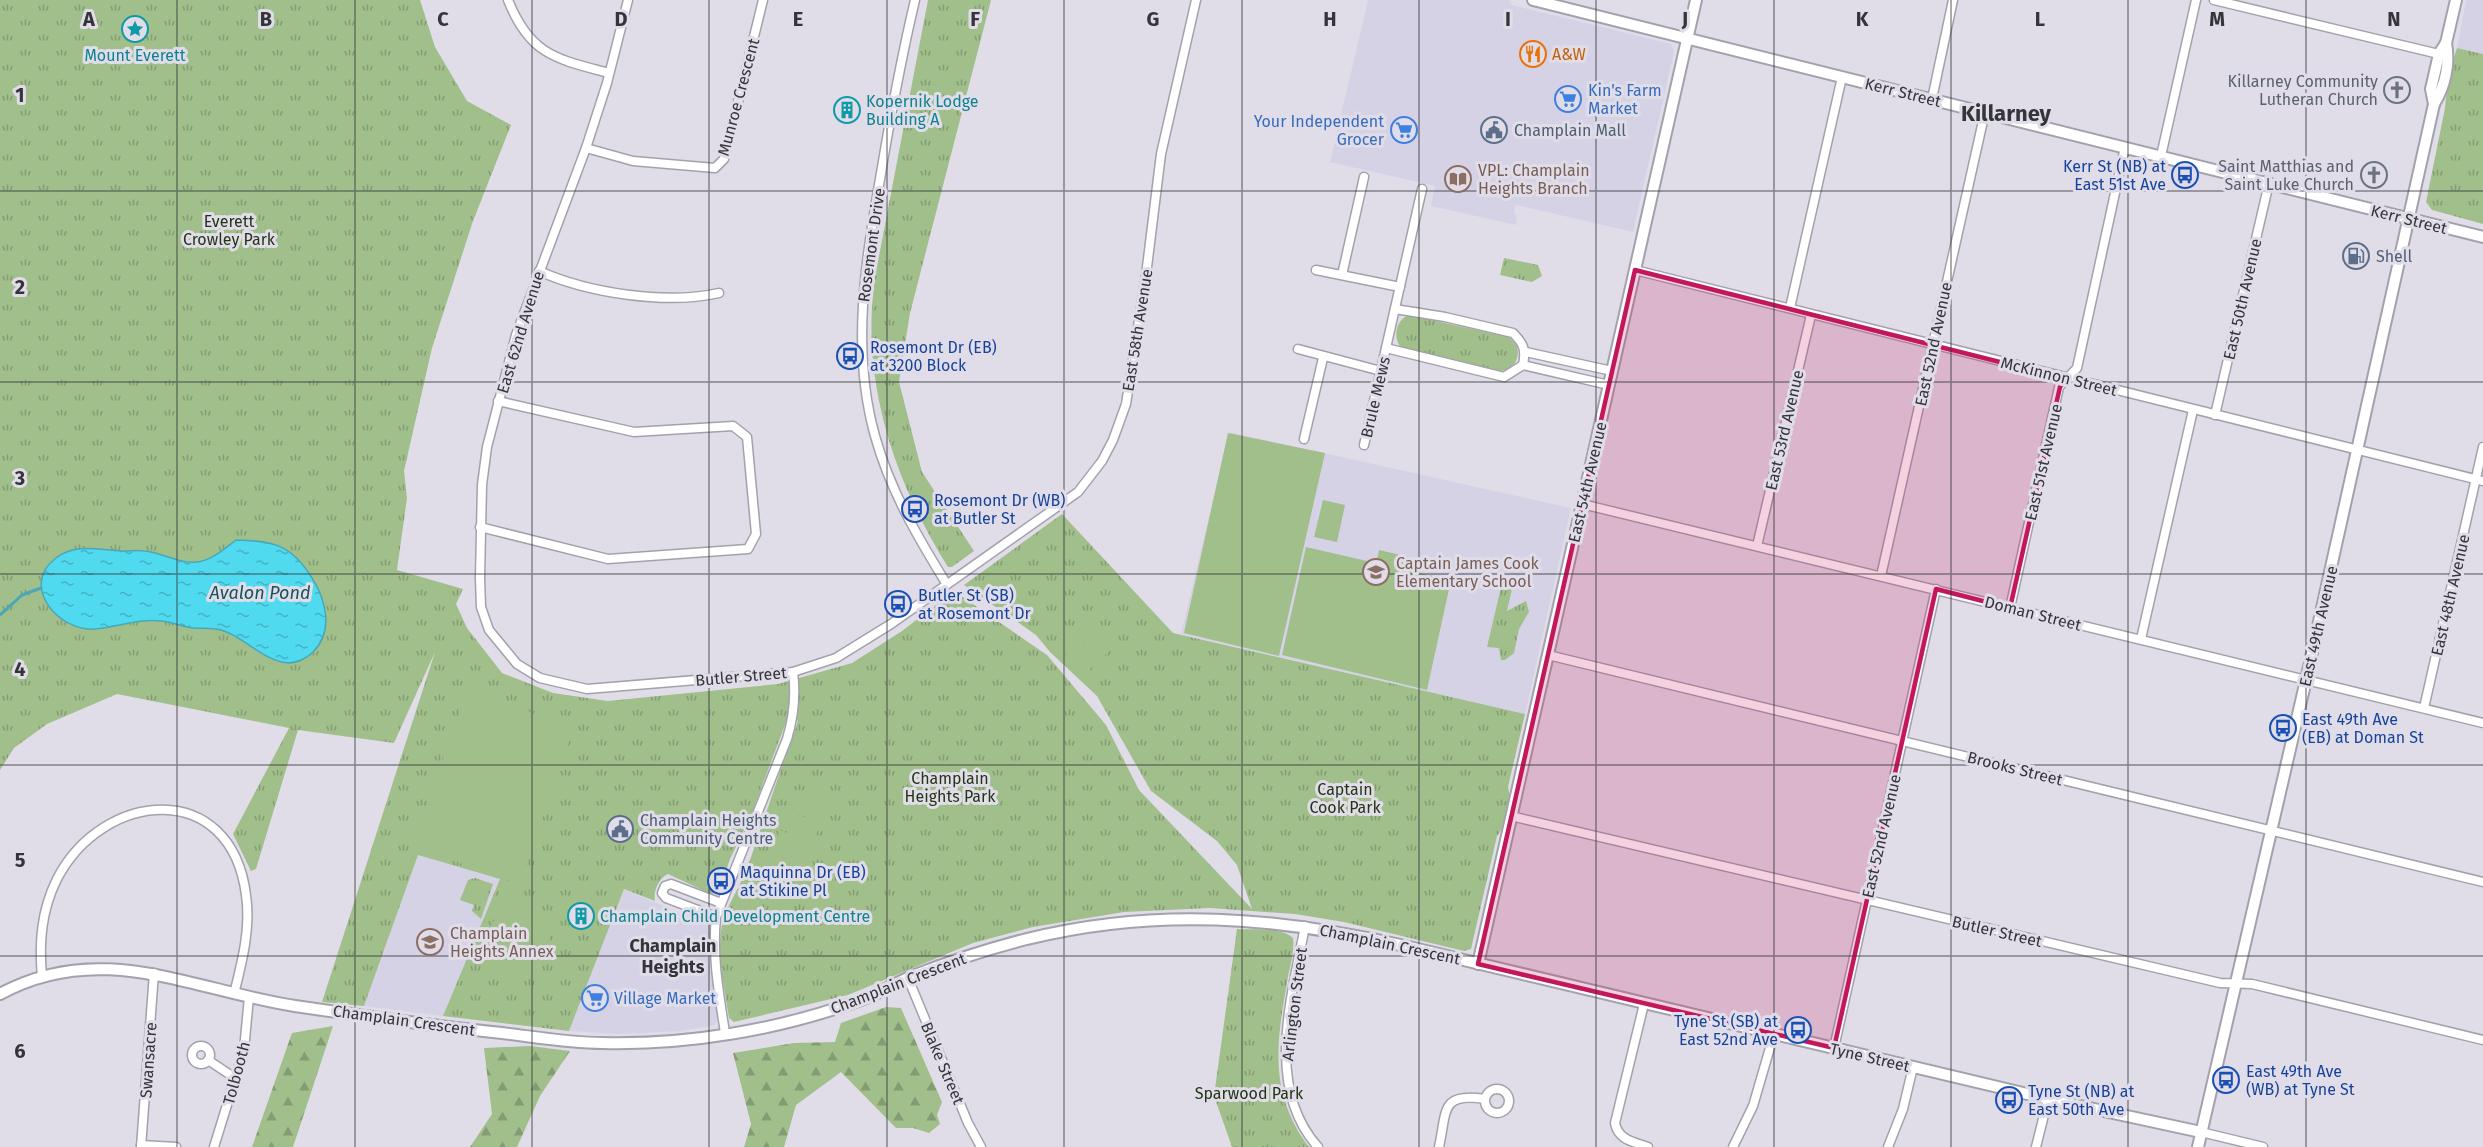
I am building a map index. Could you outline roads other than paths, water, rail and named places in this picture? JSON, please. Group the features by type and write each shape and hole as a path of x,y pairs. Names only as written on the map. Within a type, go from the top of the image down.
{"street":[{"path":"508,0 518,25 538,47 561,60 609,73"},
{"name":"East 62nd Avenue","path":"518,664 489,630 481,607 480,527 487,447 516,335 586,148 628,0"},
{"name":"Munroe Crescent","path":"586,148 633,161 715,168 724,159 763,0"},
{"name":"Rosemont Drive","path":"915,0 885,148 864,274 862,332 864,379 878,446 893,489 909,523 946,583"},
{"name":"East 58th Avenue","path":"946,583 1016,537 1078,492 1102,460 1113,440 1126,404 1167,117 1196,0"},
{"name":"Kerr Street","path":"1533,0 2483,237"},
{"name":"East 54th Avenue","path":"1478,964 1696,0"},
{"path":"1932,99 1953,0"},
{"path":"2161,156 2196,0"},
{"path":"2214,0 2444,55"},
{"name":"East 49th Avenue","path":"2198,1147 2358,450 2434,104 2432,89 2444,55 2456,0"},
{"path":"1790,308 1842,77"},
{"name":"East 52nd Avenue","path":"1881,576 1985,112"},
{"name":"East 51st Avenue","path":"2010,608 2060,387 2077,368 2125,147"},
{"path":"1342,275 1364,177"},
{"name":"East 50th Avenue","path":"2215,415 2269,183"},
{"name":"Brule Mews","path":"1364,445 1422,189"},
{"path":"1316,270 1400,287"},
{"name":"McKinnon Street","path":"1635,270 2479,480"},
{"path":"539,271 621,294 655,297 706,296 719,293"},
{"path":"1386,348 1504,377 1523,365 1526,352 1521,341 1513,333 1445,317 1395,309"},
{"name":"East 53rd Avenue","path":"1757,546 1810,315"},
{"path":"1298,349 1381,371"},
{"path":"1526,352 1612,372"},
{"path":"1304,439 1323,357"},
{"path":"1523,365 1609,384"},
{"path":"480,527 608,559 748,549 756,534 747,437 733,426 634,432 498,401"},
{"path":"2140,639 2193,410"},
{"name":"East 48th Avenue","path":"2424,708 2479,480 2483,447"},
{"name":"Doman Street","path":"1582,504 2483,723"},
{"name":"Butler Street","path":"518,664 540,678 587,688 793,672 836,657 860,644 946,583"},
{"name":"East 52nd Avenue","path":"1834,1048 1936,589"},
{"name":"Brooks Street","path":"1548,655 2483,882"},
{"path":"725,1034 715,967 716,916 787,739 794,716 796,695 793,672"},
{"path":"42,977 40,935 47,905 57,878 78,850 97,831 119,818 143,810 164,808 184,811 204,820 233,850 242,872 247,917 234,994"},
{"name":"Butler Street","path":"1511,816 2220,983 2252,984 2483,1040"},
{"path":"716,916 666,898 662,893 664,886 671,884 722,903"},
{"name":"Champlain Crescent","path":"0,994 42,977 85,969 113,968 154,973 249,997 427,1025 587,1043 656,1041 725,1034 819,1013 860,1001 908,978 955,960 1028,938 1123,922 1235,920 1305,926 1478,964"},
{"name":"Arlington Street","path":"1305,926 1285,1058 1290,1089 1298,1112 1318,1147"},
{"name":"Tyne Street","path":"1478,964 2048,1099 2263,1147"},
{"name":"Swansacre","path":"141,1146 154,973"},
{"name":"Blake Street","path":"908,978 968,1123 981,1147"},
{"name":"Tolbooth","path":"214,1147 248,1028 249,997"},
{"path":"1644,1004 1616,1115 1616,1131 1629,1141 1648,1147"},
{"path":"1733,1147 1753,1106 1774,1034"},
{"path":"208,1060 235,1078"},
{"path":"1888,1147 1903,1109 1913,1067"},
{"path":"1439,1147 1448,1106 1455,1099 1465,1096 1485,1099"},
{"path":"2037,1147 2048,1099"},
{"path":"141,1146 169,1144 176,1147"}],"water":[{"name":"Avalon Pond","path":"236,540 271,543 288,551 312,578 324,606 326,625 320,644 305,658 292,663 280,662 232,634 162,621 136,622 95,629 81,628 57,615 48,605 43,594 41,581 46,569 56,558 72,550 90,548 142,551 197,562 213,557"}],"waterway":[{"path":"0,615 22,595 41,588"}],"place":[{"name":"Mount Everett","path":"135,29"},
{"name":"A&W","path":"1533,54"},
{"name":"Killarney Community Lutheran Church","path":"2397,90"},
{"name":"Kin's Farm Market","path":"1568,99"},
{"name":"Kopernik Lodge Building A","path":"847,110"},
{"name":"Your Independent Grocer","path":"1404,130"},
{"name":"Champlain Mall","path":"1494,130"},
{"name":"Kerr St (NB) at East 51st Ave","path":"2185,175"},
{"name":"Saint Matthias and Saint Luke Church","path":"2374,175"},
{"name":"VPL: Champlain Heights Branch","path":"1458,179"},
{"name":"Shell","path":"2356,256"},
{"name":"Rosemont Dr (EB) at 3200 Block","path":"850,356"},
{"name":"Rosemont Dr (WB) at Butler St","path":"915,509"},
{"name":"Captain James Cook Elementary School","path":"1376,572"},
{"name":"Butler St (SB) at Rosemont Dr","path":"898,604"},
{"name":"East 49th Ave (EB) at Doman St","path":"2283,728"},
{"name":"Champlain Heights Community Centre","path":"620,829"},
{"name":"Maquinna Dr (EB) at Stikine Pl","path":"721,881"},
{"name":"Champlain Child Development Centre","path":"581,916"},
{"name":"Champlain Heights Annex","path":"430,942"},
{"name":"Village Market","path":"595,998"},
{"name":"Tyne St (SB) at East 52nd Ave","path":"1798,1030"},
{"name":"East 49th Ave (WB) at Tyne St","path":"2226,1080"},
{"name":"Tyne St (NB) at East 50th Ave","path":"2009,1100"}],"district":[{"name":"Killarney","path":"2006,113"},
{"name":"Champlain Heights","path":"673,956"}],"park label":[{"name":"Everett Crowley Park","path":"229,230"},
{"name":"Champlain Heights Park","path":"950,787"},
{"name":"Captain Cook Park","path":"1345,798"},
{"name":"Sparwood Park","path":"1249,1093"}]}
